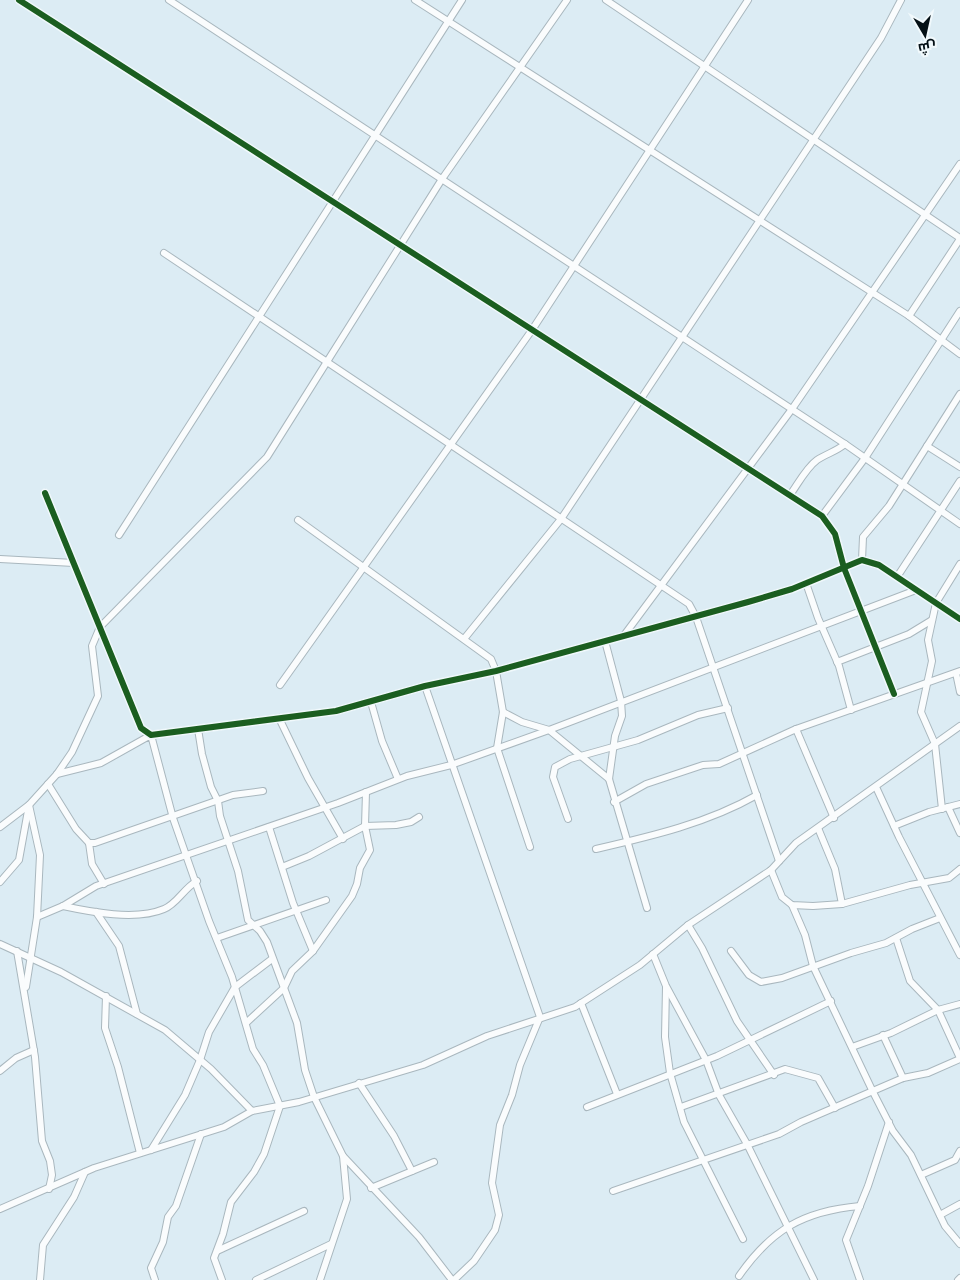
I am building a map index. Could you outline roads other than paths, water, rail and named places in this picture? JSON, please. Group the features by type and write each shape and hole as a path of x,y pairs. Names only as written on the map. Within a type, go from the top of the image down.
{"street":[{"path":"19,0 822,516 836,534 844,568 863,611 864,621 876,646 894,694"},
{"path":"169,0 846,444 960,524"},
{"path":"415,0 909,316 960,354"},
{"path":"119,535 462,0"},
{"path":"0,827 29,806 57,774 72,752 98,696 92,646 100,627 267,457 442,179 567,0"},
{"path":"606,0 960,238 909,316"},
{"path":"280,685 532,330 748,0"},
{"path":"464,639 561,519 880,38 901,0"},
{"path":"625,634 792,409 960,164"},
{"path":"164,253 689,604 696,617 744,753 779,861"},
{"path":"822,516 865,458 960,311"},
{"path":"862,560 861,546 863,537 890,506 960,394"},
{"path":"790,495 807,471 818,460 846,444"},
{"path":"927,446 960,467"},
{"path":"897,577 960,481"},
{"path":"46,493 141,728 150,735 173,818 196,881 208,921 217,938 235,986 252,1049 263,1065 280,1106 264,1154 254,1172 231,1202 223,1234 214,1258 222,1280"},
{"path":"298,520 491,659 496,671 503,712 497,748 530,847"},
{"path":"0,559 74,563"},
{"path":"57,774 101,763 150,735 336,711 425,686 496,671 625,634 696,617 778,594 862,560 879,565 960,619"},
{"path":"960,564 936,602 928,640 932,661 921,712 936,744 945,808 960,833"},
{"path":"806,583 837,662 851,710"},
{"path":"37,917 63,906 104,884 326,807 398,779 451,765 549,730 916,590"},
{"path":"837,662 908,634 932,620"},
{"path":"605,641 621,702 622,716 613,748 609,779 614,802 647,908"},
{"path":"614,802 646,784 703,765 719,764 796,729 958,672 960,692"},
{"path":"198,729 208,778 218,801 220,816 229,840 248,920 266,942 284,988 297,1024 305,1070 314,1097 343,1156 419,1237 453,1280 474,1261 495,1230 499,1215 492,1183 500,1125 512,1095 520,1065 540,1017 425,686"},
{"path":"371,702 382,741 398,779"},
{"path":"568,819 553,777 555,767 570,759 613,748 698,715 728,708"},
{"path":"503,712 522,722 549,730 609,779"},
{"path":"279,718 308,778 343,839"},
{"path":"0,1209 85,1172 224,1127 252,1111 314,1097 423,1064 487,1036 581,1003 653,954 688,925 771,870 796,843 834,818 960,726"},
{"path":"796,729 834,818"},
{"path":"48,784 76,829 89,843 92,864 104,884"},
{"path":"876,786 894,826 960,955"},
{"path":"89,843 95,843 173,818 233,795 263,791"},
{"path":"246,1022 284,988 292,971 313,951 352,896 357,884 360,868 370,850 365,826 366,792"},
{"path":"596,849 684,828 739,805 757,795"},
{"path":"894,826 960,804"},
{"path":"0,882 19,860 29,806"},
{"path":"26,993 37,917 40,855 29,806"},
{"path":"282,867 343,839 365,826 396,825 411,822 419,817"},
{"path":"269,826 296,911 313,951"},
{"path":"818,828 835,869 842,904"},
{"path":"792,905 842,904 949,878 960,869"},
{"path":"771,870 782,897 792,905 805,935 813,966 873,1092 921,1175 945,1226 960,1244"},
{"path":"63,906 128,915 164,909 196,881"},
{"path":"217,938 326,900"},
{"path":"96,912 120,946 137,1014"},
{"path":"731,951 750,974 761,982 782,978 886,943 912,929 940,918"},
{"path":"688,925 702,948 737,1021 774,1075"},
{"path":"613,1192 779,1134 801,1122 903,1078 928,1072 960,1058 938,1010 910,981 896,938"},
{"path":"0,944 106,996 165,1030 200,1060 252,1111"},
{"path":"17,951 26,993 34,1050 42,1141 50,1161 52,1175 49,1189"},
{"path":"653,954 666,986 706,1060 718,1095 747,1144 814,1280"},
{"path":"150,1150 185,1095 200,1060 209,1032 235,986 272,959"},
{"path":"666,986 665,1038 670,1074 682,1107 684,1122 743,1239"},
{"path":"106,996 105,1028 118,1067 140,1153"},
{"path":"587,1107 706,1060 831,1001"},
{"path":"581,1003 616,1094"},
{"path":"852,1047 938,1010 960,1004"},
{"path":"883,1035 903,1078"},
{"path":"0,1071 16,1058 34,1050"},
{"path":"682,1107 774,1075 785,1069 818,1078 835,1108"},
{"path":"359,1083 394,1136 412,1171"},
{"path":"860,1280 846,1240 860,1206 889,1122"},
{"path":"155,1280 151,1268 163,1242 168,1217 176,1206 201,1134"},
{"path":"921,1175 955,1160 960,1151"},
{"path":"320,1280 347,1199 343,1156"},
{"path":"371,1188 434,1162"},
{"path":"40,1280 43,1245 74,1197 85,1172"},
{"path":"940,1215 960,1204"},
{"path":"739,1276 765,1243 787,1226 807,1216 832,1208 860,1206"},
{"path":"217,1251 304,1211"},
{"path":"256,1280 332,1244"}]}
